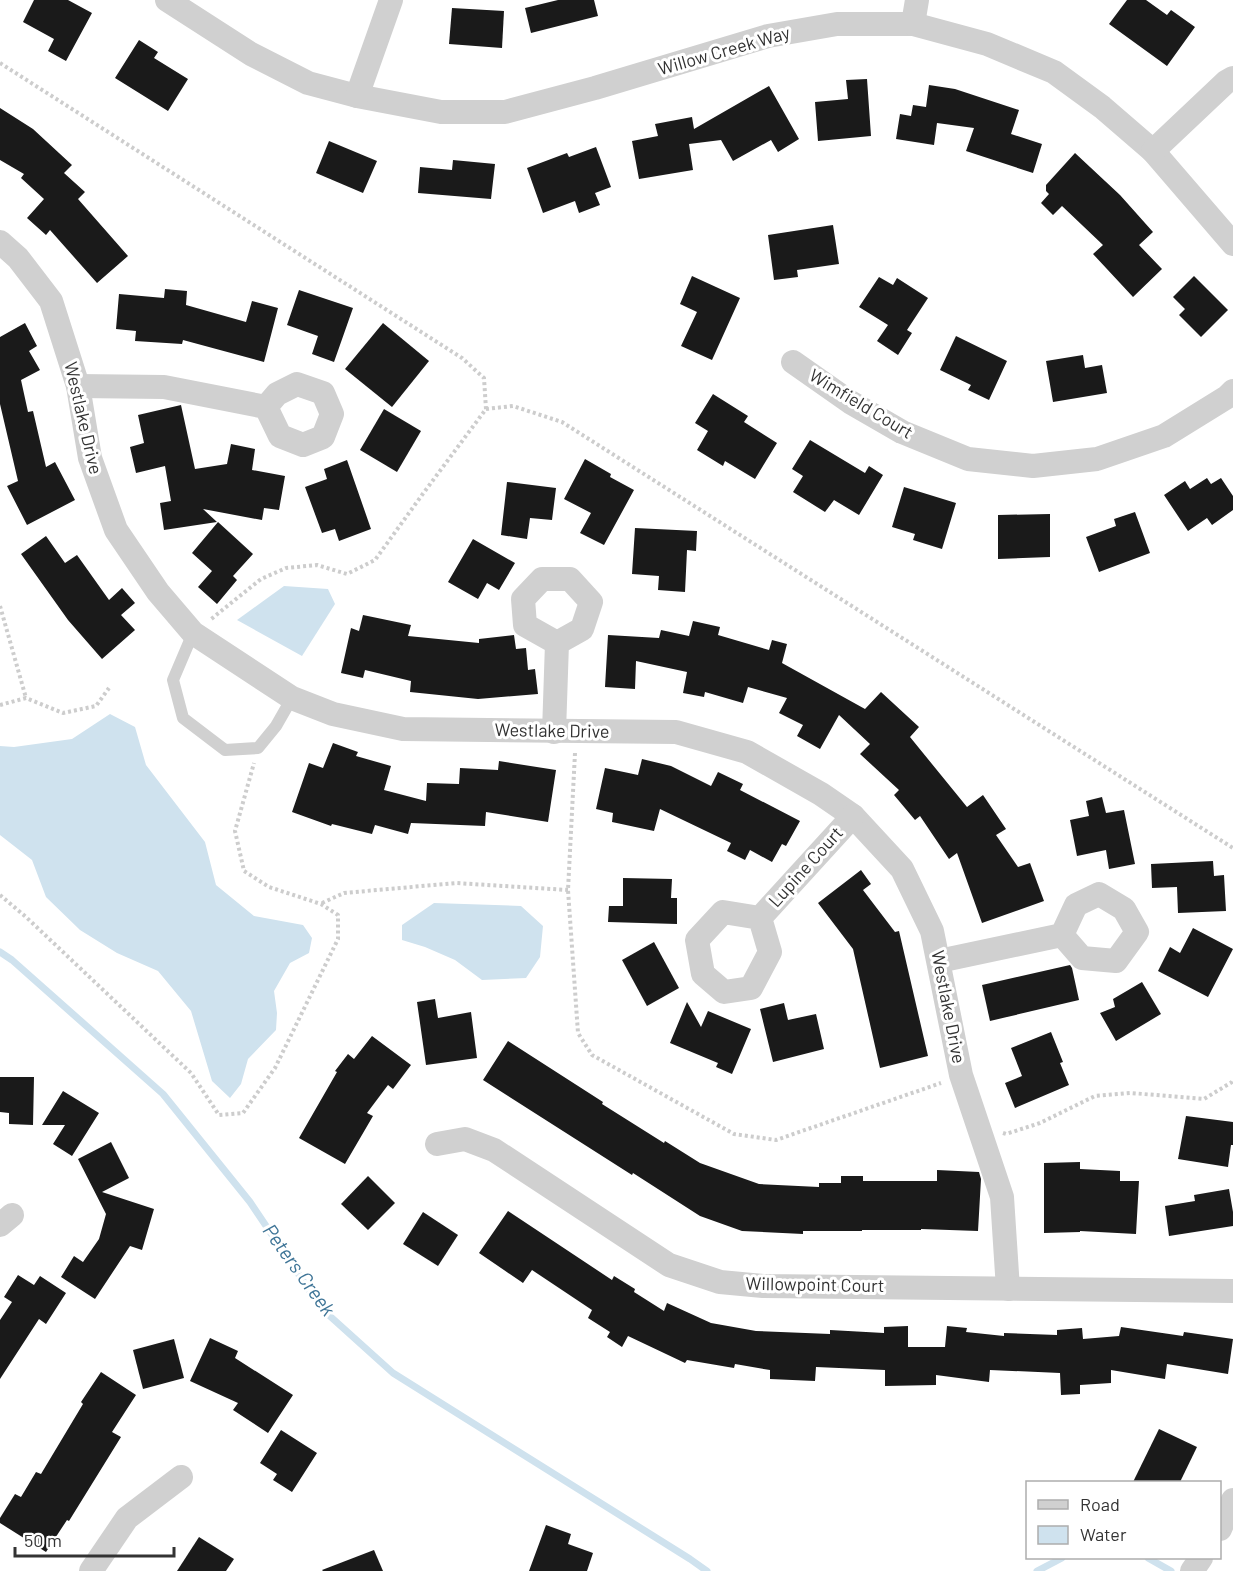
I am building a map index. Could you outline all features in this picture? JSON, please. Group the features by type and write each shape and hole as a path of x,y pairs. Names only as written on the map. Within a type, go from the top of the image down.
{"street":[{"name":"Willow Creek Way","path":"167,0 251,54 308,83 357,96 441,112 505,112 595,88 768,36 837,24 913,24 987,44 1054,72 1102,107 1152,151 1233,244"},
{"path":"357,96 391,0"},
{"path":"913,24 917,0"},
{"path":"1152,151 1233,78"},
{"name":"Westlake Drive","path":"0,242 18,258 51,301 78,386 90,458 116,530 158,591 193,633 292,698 333,714 403,729 676,732 747,752 821,794 853,816 902,869 932,931 961,1075 1002,1197 1008,1289"},
{"name":"Wimfield Court","path":"793,362 850,402 902,432 968,459 1033,466 1097,459 1164,436 1233,391"},
{"path":"78,386 164,387 266,407"},
{"path":"557,643 565,732"},
{"name":"Lupine Court","path":"760,918 853,816"},
{"path":"939,961 1062,935"},
{"name":"Willowpoint Court","path":"437,1144 465,1139 494,1150 669,1265 720,1282 763,1286 1233,1291"},
{"path":"91,1571 127,1518 181,1477"},
{"path":"1221,1527 1233,1500"}],"lane":[{"path":"193,633 173,680 183,718 225,750 258,748 276,726 292,698"}],"path":[{"path":"0,63 462,358 484,378 486,409 375,561 347,573 317,565 286,568 261,579 193,633"},
{"path":"486,409 513,406 562,422 1233,848"},
{"path":"0,606 26,698"},
{"path":"0,705 26,698 63,713 96,706 110,688"},
{"path":"565,732 568,890 578,1033 592,1054 734,1134 776,1140 961,1075"},
{"path":"0,895 191,1073 219,1115 243,1113 275,1068 338,939 338,915 321,904 269,887 244,871 235,831 258,748"},
{"path":"321,904 344,893 456,883 568,890"},
{"path":"979,1129 1006,1134 1040,1123 1095,1095 1131,1094 1204,1098 1233,1080"}],"water":[{"path":"284,586 328,589 335,604 302,656 237,620"},
{"path":"110,714 135,727 146,765 205,842 216,885 254,916 303,925 312,938 309,953 290,963 274,991 277,1013 276,1030 248,1059 241,1084 230,1098 212,1081 191,1011 158,971 117,953 80,930 46,897 32,860 0,835 0,746 14,747 72,739"},
{"path":"434,903 521,906 543,926 540,957 526,978 482,980 455,960 402,940 402,925"}],"building":[{"path":"34,0 68,0 92,13 66,61 48,51 54,39 23,22"},
{"path":"558,0 594,0 598,16 531,33 525,8"},
{"path":"1127,0 1146,0 1167,15 1171,10 1195,27 1167,66 1109,24"},
{"path":"452,8 504,11 502,48 449,44"},
{"path":"139,40 158,52 154,58 188,79 168,111 115,78"},
{"path":"867,79 871,136 818,141 815,102 848,99 846,80"},
{"path":"929,85 955,89 1019,110 1011,134 1042,144 1033,173 966,151 974,128 937,123 934,145 896,139 900,114 911,116 913,105 926,107"},
{"path":"769,86 799,139 778,152 771,140 733,161 721,140 689,144 693,170 639,179 632,141 658,136 655,124 692,117 694,129"},
{"path":"0,108 33,129 72,165 64,173 85,192 78,199 128,256 97,283 50,230 46,235 27,218 44,199 21,178 24,174 0,160"},
{"path":"329,141 377,161 363,193 316,173"},
{"path":"596,147 611,187 595,193 600,205 579,213 575,201 543,213 527,168 567,153 569,157"},
{"path":"1075,153 1120,195 1153,232 1139,245 1162,269 1133,297 1093,254 1103,245 1062,206 1053,215 1041,203 1049,194 1046,191 1046,185"},
{"path":"453,160 495,164 491,199 418,193 420,167 452,170"},
{"path":"833,225 839,264 797,270 798,277 774,280 768,235"},
{"path":"692,276 740,298 712,360 681,346 697,312 680,304"},
{"path":"1194,276 1228,310 1201,337 1179,315 1185,309 1173,297"},
{"path":"879,277 893,285 897,278 928,298 907,330 912,333 898,355 877,341 888,325 859,307"},
{"path":"165,289 187,291 186,305 246,322 252,301 278,308 264,362 183,340 182,344 135,341 136,331 116,329 119,294 164,298"},
{"path":"299,290 353,308 334,362 312,354 318,336 287,325"},
{"path":"25,323 37,346 29,351 40,370 21,380 28,412 33,411 46,467 55,462 75,500 27,525 7,486 18,481 0,404 0,337"},
{"path":"383,323 429,361 392,407 345,369"},
{"path":"956,336 1007,361 989,400 968,390 971,385 940,370"},
{"path":"1083,355 1085,368 1102,365 1107,393 1053,402 1046,361"},
{"path":"713,394 748,416 744,422 777,443 755,479 725,461 723,466 697,450 708,431 695,423"},
{"path":"181,405 195,469 227,464 231,444 255,449 252,470 285,476 279,510 264,508 262,520 203,509 217,522 164,530 160,503 171,501 165,466 136,473 130,447 144,443 138,415"},
{"path":"384,409 421,431 397,472 360,450"},
{"path":"810,440 865,473 869,466 883,475 859,515 834,500 825,512 793,492 803,476 792,469"},
{"path":"585,459 611,474 610,477 634,490 604,545 580,533 591,513 564,499"},
{"path":"347,460 371,529 339,541 335,529 322,533 305,487 327,479 324,469"},
{"path":"1207,478 1211,484 1221,478 1233,496 1233,510 1212,525 1207,518 1188,531 1164,495 1185,481 1190,489"},
{"path":"507,482 556,488 552,520 530,518 527,539 501,535"},
{"path":"904,487 956,503 942,549 913,540 915,534 892,527"},
{"path":"1135,512 1150,553 1099,572 1086,537 1116,526 1114,519"},
{"path":"1050,514 1050,557 998,559 998,515"},
{"path":"218,522 253,554 233,576 237,580 217,604 198,587 212,571 192,553"},
{"path":"635,528 697,531 696,551 687,550 685,592 658,590 659,576 632,574"},
{"path":"46,536 65,563 77,555 109,600 122,588 135,603 121,615 135,630 102,659 68,620 21,554"},
{"path":"473,539 515,563 499,590 487,583 478,599 448,582"},
{"path":"363,615 411,625 408,636 479,643 479,639 514,635 516,649 526,648 528,670 535,669 538,694 478,699 410,692 411,681 365,670 363,678 341,673 351,628 359,631"},
{"path":"693,621 720,627 718,635 769,650 772,640 787,644 782,663 865,709 881,692 919,727 910,737 967,807 983,795 1006,829 996,835 1018,867 1030,863 1044,901 982,923 957,853 949,859 920,816 915,820 894,795 899,790 860,754 870,744 839,715 820,749 797,736 803,725 779,713 787,698 748,687 743,703 705,692 704,697 683,693 687,672 636,661 635,689 605,687 608,635 659,638 661,630 689,636"},
{"path":"333,743 358,752 356,756 391,766 384,790 426,801 427,783 459,784 460,768 498,770 499,761 556,770 548,822 486,812 485,826 411,823 408,834 375,825 372,834 332,824 331,826 292,812 309,763 323,768"},
{"path":"642,759 671,766 711,786 718,772 743,784 740,790 800,821 786,846 782,844 772,862 750,850 745,860 727,851 731,843 660,809 654,831 612,822 613,813 596,809 605,768 638,775"},
{"path":"1102,797 1106,813 1124,810 1135,864 1109,869 1106,850 1077,856 1070,820 1089,816 1086,801"},
{"path":"1213,861 1214,876 1224,875 1226,911 1178,913 1177,887 1152,888 1151,864"},
{"path":"861,870 871,884 863,890 895,932 899,931 928,1056 880,1068 853,949 818,903"},
{"path":"623,878 672,879 671,898 677,898 677,924 608,922 609,906 623,906"},
{"path":"1193,928 1233,949 1208,997 1158,971 1170,947 1180,953"},
{"path":"654,942 679,988 647,1006 622,960"},
{"path":"1070,965 1079,1000 990,1021 982,985"},
{"path":"1142,982 1161,1014 1116,1041 1100,1013 1115,1007 1113,999"},
{"path":"435,999 438,1018 471,1012 477,1058 426,1065 417,1002"},
{"path":"687,1002 701,1027 708,1011 751,1029 732,1074 716,1067 718,1063 670,1043"},
{"path":"784,1003 788,1020 816,1014 824,1049 773,1062 760,1009"},
{"path":"1051,1032 1069,1085 1015,1108 1005,1083 1022,1076 1011,1048"},
{"path":"372,1036 411,1065 393,1089 388,1085 367,1113 373,1116 345,1164 299,1138 337,1072 335,1071 348,1054 354,1059"},
{"path":"508,1041 664,1143 665,1141 700,1163 759,1184 819,1187 819,1183 841,1183 841,1176 863,1176 863,1181 937,1181 937,1170 979,1172 981,1179 978,1231 921,1229 803,1231 803,1234 742,1231 700,1216 483,1080"},
{"path":"0,1077 34,1077 33,1125 9,1124 9,1113 0,1112"},
{"path":"63,1091 99,1113 72,1156 53,1144 65,1125 42,1125"},
{"path":"1186,1116 1233,1122 1233,1145 1231,1145 1228,1167 1178,1159"},
{"path":"111,1142 129,1178 102,1192 154,1209 142,1250 130,1246 95,1299 61,1277 74,1256 83,1262 99,1239 106,1214 78,1159"},
{"path":"1080,1162 1080,1169 1120,1171 1120,1181 1139,1181 1136,1234 1080,1231 1044,1233 1044,1163"},
{"path":"368,1176 395,1203 368,1230 341,1204"},
{"path":"1229,1189 1233,1226 1169,1236 1165,1206 1195,1201 1194,1195"},
{"path":"508,1211 612,1280 614,1276 635,1289 634,1292 664,1311 667,1303 711,1323 756,1331 830,1334 830,1330 884,1333 884,1327 908,1326 908,1347 945,1347 947,1326 967,1328 966,1332 1004,1336 1004,1333 1057,1335 1057,1330 1082,1328 1083,1339 1119,1336 1121,1327 1183,1336 1184,1332 1233,1339 1228,1374 1167,1364 1165,1379 1111,1370 1111,1383 1080,1385 1080,1394 1061,1395 1060,1373 990,1370 989,1382 936,1375 936,1385 885,1386 885,1370 816,1367 815,1381 770,1379 770,1370 735,1364 734,1368 687,1360 685,1363 628,1336 622,1347 607,1337 610,1332 588,1318 592,1310 532,1270 523,1283 479,1253"},
{"path":"423,1212 458,1235 438,1266 403,1244"},
{"path":"18,1275 34,1285 40,1276 66,1293 46,1324 39,1319 0,1379 0,1320 12,1302 4,1297"},
{"path":"210,1338 238,1351 235,1358 293,1395 268,1433 233,1410 238,1403 190,1381"},
{"path":"174,1339 184,1378 143,1389 133,1350"},
{"path":"101,1372 136,1395 112,1432 121,1437 69,1521 67,1520 46,1552 0,1523 0,1518 15,1494 21,1497 36,1472 41,1474 83,1404 81,1402"},
{"path":"1159,1429 1197,1447 1180,1481 1133,1481"},
{"path":"281,1430 317,1453 292,1492 273,1480 277,1474 260,1463"},
{"path":"546,1525 571,1534 568,1544 593,1553 587,1571 529,1571"},
{"path":"199,1537 234,1559 226,1571 177,1571"},
{"path":"374,1550 383,1571 322,1570"}],"waterway":[{"name":"Peters Creek","path":"0,952 12,960 163,1094 250,1202 322,1309 393,1373 707,1571"},
{"name":"Peters Creek","path":"1037,1571 1060,1559"},
{"name":"Peters Creek","path":"1150,1559 1171,1571"}]}
